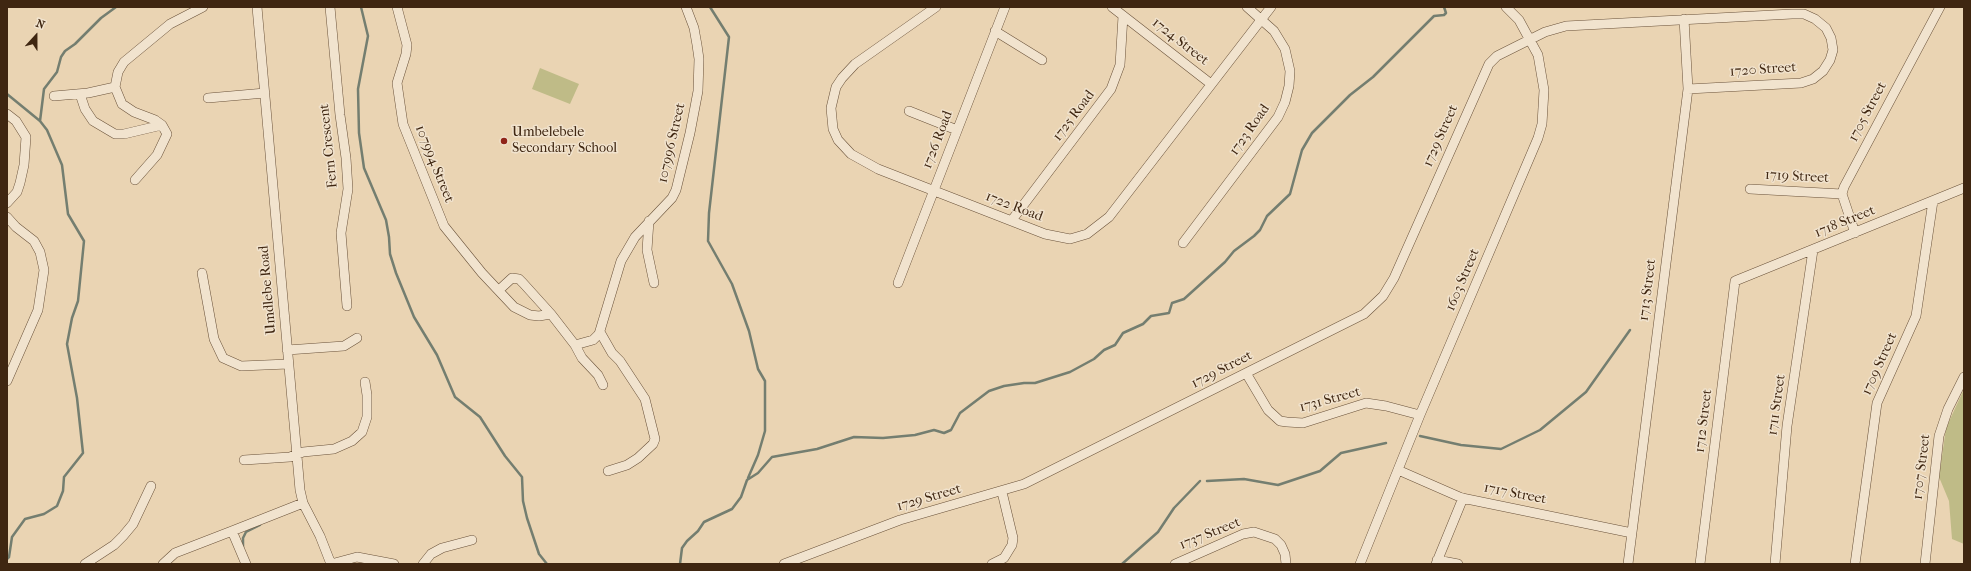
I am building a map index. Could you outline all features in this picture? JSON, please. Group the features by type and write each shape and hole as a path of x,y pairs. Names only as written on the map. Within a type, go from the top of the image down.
{"street":[{"path":"135,180 161,149 167,134 162,125 152,118 128,108 118,97 115,87 116,77 124,62 170,24 203,7"},
{"name":"Umdlebe Road","path":"257,7 296,454 303,503 320,536 331,564"},
{"name":"Fern Crescent","path":"330,7 347,174 347,199 341,233 347,306"},
{"name":"107994 Street","path":"397,7 407,45 406,54 397,83 403,124 444,226 482,273 514,307 530,315 539,316 551,314"},
{"name":"107996 Street","path":"600,332 621,260 635,237 672,198 682,171 695,110 698,90 699,58 694,28 686,7"},
{"name":"1722 Road","path":"936,7 848,70 836,87 831,108 833,129 838,140 851,154 878,169 933,192 1012,220 1045,234 1070,239 1087,234 1101,225 1109,217 1271,7"},
{"name":"1726 Road","path":"898,283 1004,7"},
{"name":"1724 Street","path":"1112,7 1211,84"},
{"name":"1723 Road","path":"1184,243 1278,117 1285,102 1289,86 1290,71 1285,49 1274,31 1247,7"},
{"name":"1603 Street","path":"1360,564 1420,415 1538,138 1542,124 1544,90 1538,55 1518,20 1506,7"},
{"name":"1705 Street","path":"1842,194 1850,175 1940,7"},
{"name":"1720 Street","path":"1530,39 1555,28 1566,26 1804,14 1815,19 1826,28 1831,38 1833,50 1830,60 1823,71 1813,79 1801,83 1688,89"},
{"name":"1725 Road","path":"1012,220 1111,89 1120,65 1123,16"},
{"name":"1713 Street","path":"1628,564 1688,89 1684,19"},
{"path":"995,31 1042,60"},
{"name":"1729 Street","path":"784,564 900,520 1002,492 1024,484 1353,321 1369,310 1383,296 1394,278 1489,64 1497,56 1530,39"},
{"path":"54,96 80,94 115,87"},
{"path":"208,98 265,93"},
{"path":"80,94 85,109 93,121 115,134 124,134 162,125"},
{"path":"909,111 957,130"},
{"path":"7,114 16,121 26,137 23,175 17,192 7,203"},
{"name":"1718 Street","path":"1735,281 1964,188"},
{"name":"1719 Street","path":"1750,189 1842,194"},
{"path":"1842,194 1855,233"},
{"name":"1709 Street","path":"1855,564 1877,403 1916,316 1933,201"},
{"path":"7,217 16,227 34,241 42,257 44,270 38,310 7,381"},
{"path":"649,221 647,250 654,283"},
{"name":"1711 Street","path":"1775,564 1787,426 1813,250"},
{"path":"202,273 214,339 223,358 241,366 288,364"},
{"path":"499,290 512,278 519,280 551,314 604,385"},
{"name":"1712 Street","path":"1700,564 1735,281"},
{"path":"575,345 593,340 600,332 612,353 623,366 645,399 655,438 654,442 638,458 626,465 608,471"},
{"path":"287,350 344,346 357,338"},
{"name":"1731 Street","path":"1246,373 1268,410 1280,421 1302,423 1366,403 1386,406 1420,415"},
{"name":"1707 Street","path":"1925,564 1939,436 1948,409 1964,377"},
{"path":"244,460 290,457 296,454 334,448 344,445 359,436 365,427 367,417 367,395 365,382"},
{"name":"1717 Street","path":"1398,470 1463,498 1632,533"},
{"path":"84,564 114,545 134,524 151,486"},
{"path":"992,564 1004,558 1012,545 1013,538 1002,492"},
{"path":"1458,564 1437,562 1463,498"},
{"path":"163,564 175,553 303,503"},
{"path":"232,531 246,564"},
{"name":"1737 Street","path":"1175,564 1243,534 1254,532 1275,539 1281,545 1285,554 1286,564"},
{"path":"423,564 431,554 442,548 472,540"},
{"path":"331,564 357,557 394,564"}],"shaded area":[{"path":"540,68 579,84 570,104 532,89"},
{"path":"1964,389 1964,544 1952,539 1949,501 1939,477 1946,428"}],"waterway":[{"path":"7,559 9,557 12,537 25,519 44,514 57,506 63,491 64,477 83,453 77,398 67,344 72,318 78,301 84,241 68,214 62,165 47,130 40,121 44,89 57,72 61,57 65,51 75,44 101,18 116,7"},
{"path":"361,7 368,36 358,89 359,133 364,168 386,220 390,254 396,273 414,317 437,355 455,397 480,417 505,456 522,477 523,501 527,518 539,554 547,564"},
{"path":"710,7 729,37 709,213 708,241 732,284 749,331 758,369 765,381 765,431 758,455 748,478"},
{"path":"680,564 682,548 687,541 698,531 704,522 732,509 741,497 747,480 758,473 772,457 817,449 854,437 883,438 915,435 934,430 944,433 951,430 960,413 989,391 1004,386 1035,383 1070,372 1094,359 1104,350 1115,345 1123,333 1143,324 1151,316 1169,313 1172,303 1184,299 1225,262 1234,251 1254,236 1260,230 1267,216 1290,194 1302,150 1312,133 1350,95 1373,77 1434,16 1444,15 1446,13 1444,7"},
{"path":"7,94 40,121"},
{"path":"1420,436 1461,445 1501,449 1540,430 1586,392 1630,330"},
{"path":"1207,481 1244,479 1278,485 1320,471 1341,453 1386,443"},
{"path":"1122,564 1158,532 1174,508 1200,481"},
{"path":"243,547 243,538 246,532 260,525"}],"place":[{"name":"Umbelebele Secondary School","path":"504,141"}]}
